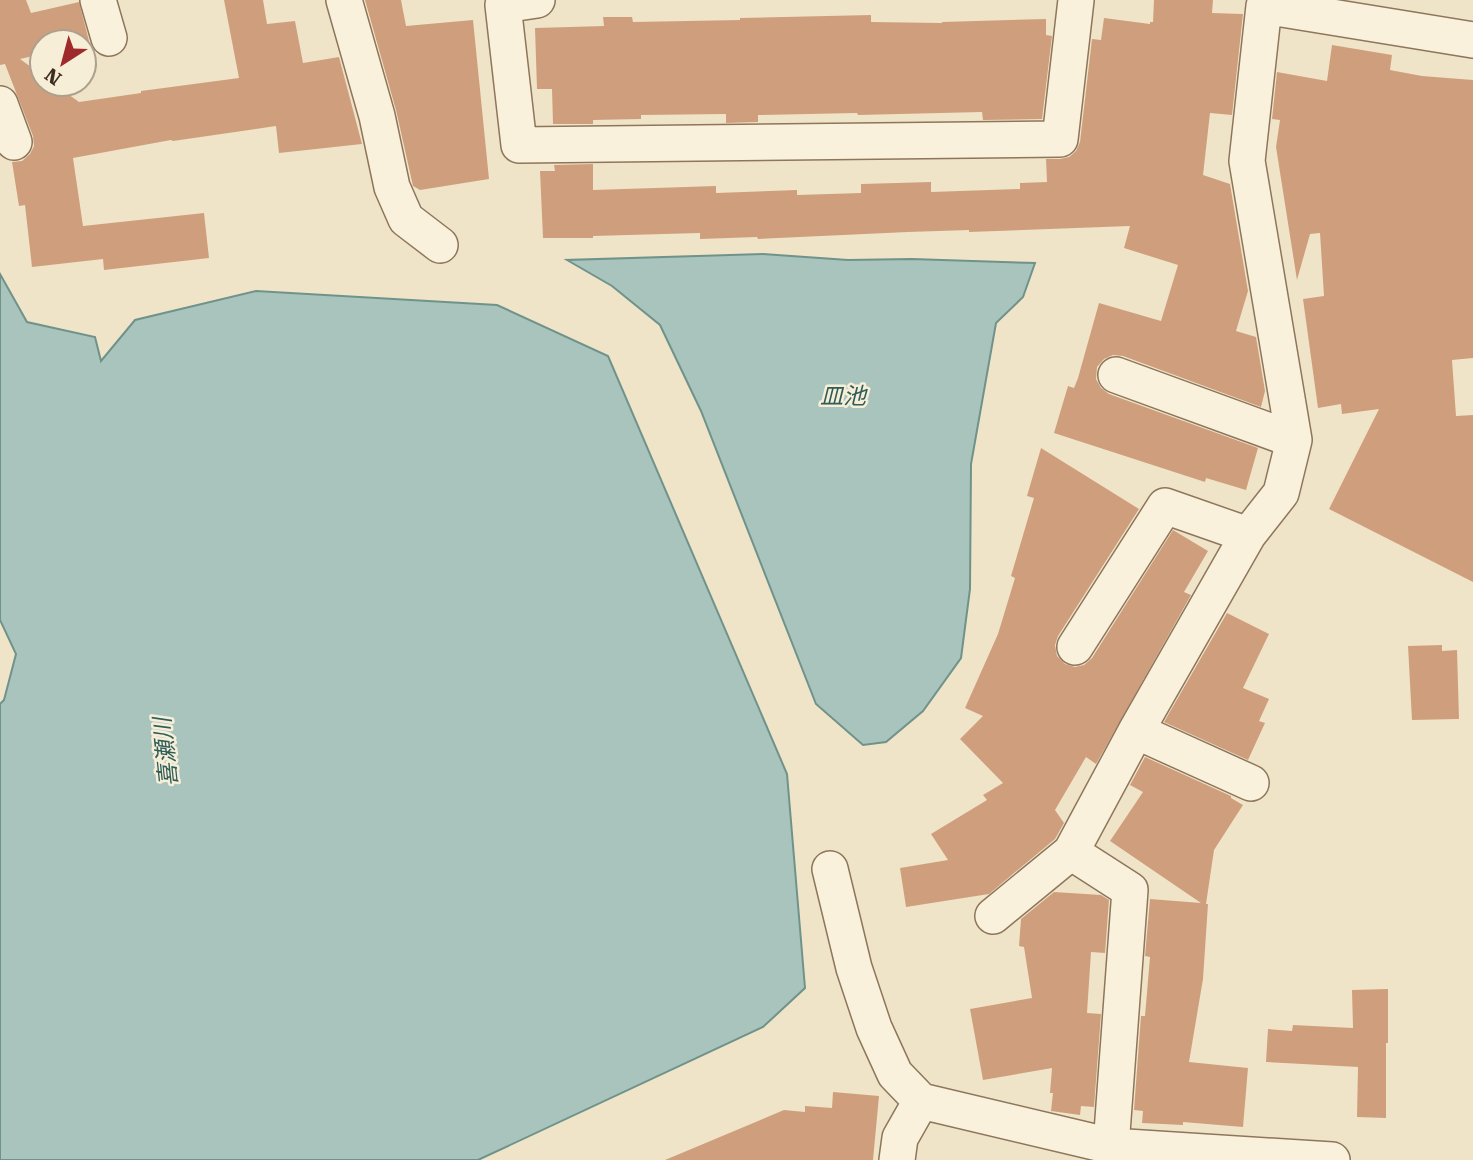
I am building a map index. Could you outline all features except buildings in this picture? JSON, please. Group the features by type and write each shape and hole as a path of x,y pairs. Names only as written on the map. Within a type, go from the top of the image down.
{"street":[{"path":"98,0 109,38"},
{"path":"344,0 377,116 392,187 406,219 440,245"},
{"path":"537,0 503,5 519,145 1059,139 1076,0"},
{"path":"993,916 1071,852 1136,730 1248,535 1281,493 1294,440 1247,161 1264,6 1473,40"},
{"path":"0,104 14,142"},
{"path":"1116,375 1294,440"},
{"path":"1075,647 1165,506 1248,535"},
{"path":"1136,730 1251,783"},
{"path":"1071,852 1130,890 1111,1146"},
{"path":"830,869 854,968 874,1028 895,1074 921,1101 1111,1146 1332,1160"},
{"path":"897,1160 900,1139 921,1101"}],"water":[{"name":"皿池","path":"763,254 848,260 1035,263 1023,297 996,323 971,464 970,589 961,658 923,711 886,742 863,745 816,704 701,411 660,325 612,286 567,260"},
{"name":"喜瀬川","path":"0,274 27,322 95,337 101,361 135,320 256,291 497,305 608,356 787,774 805,988 763,1027 478,1160 0,1160 0,704 4,700 16,654 0,620"}]}
